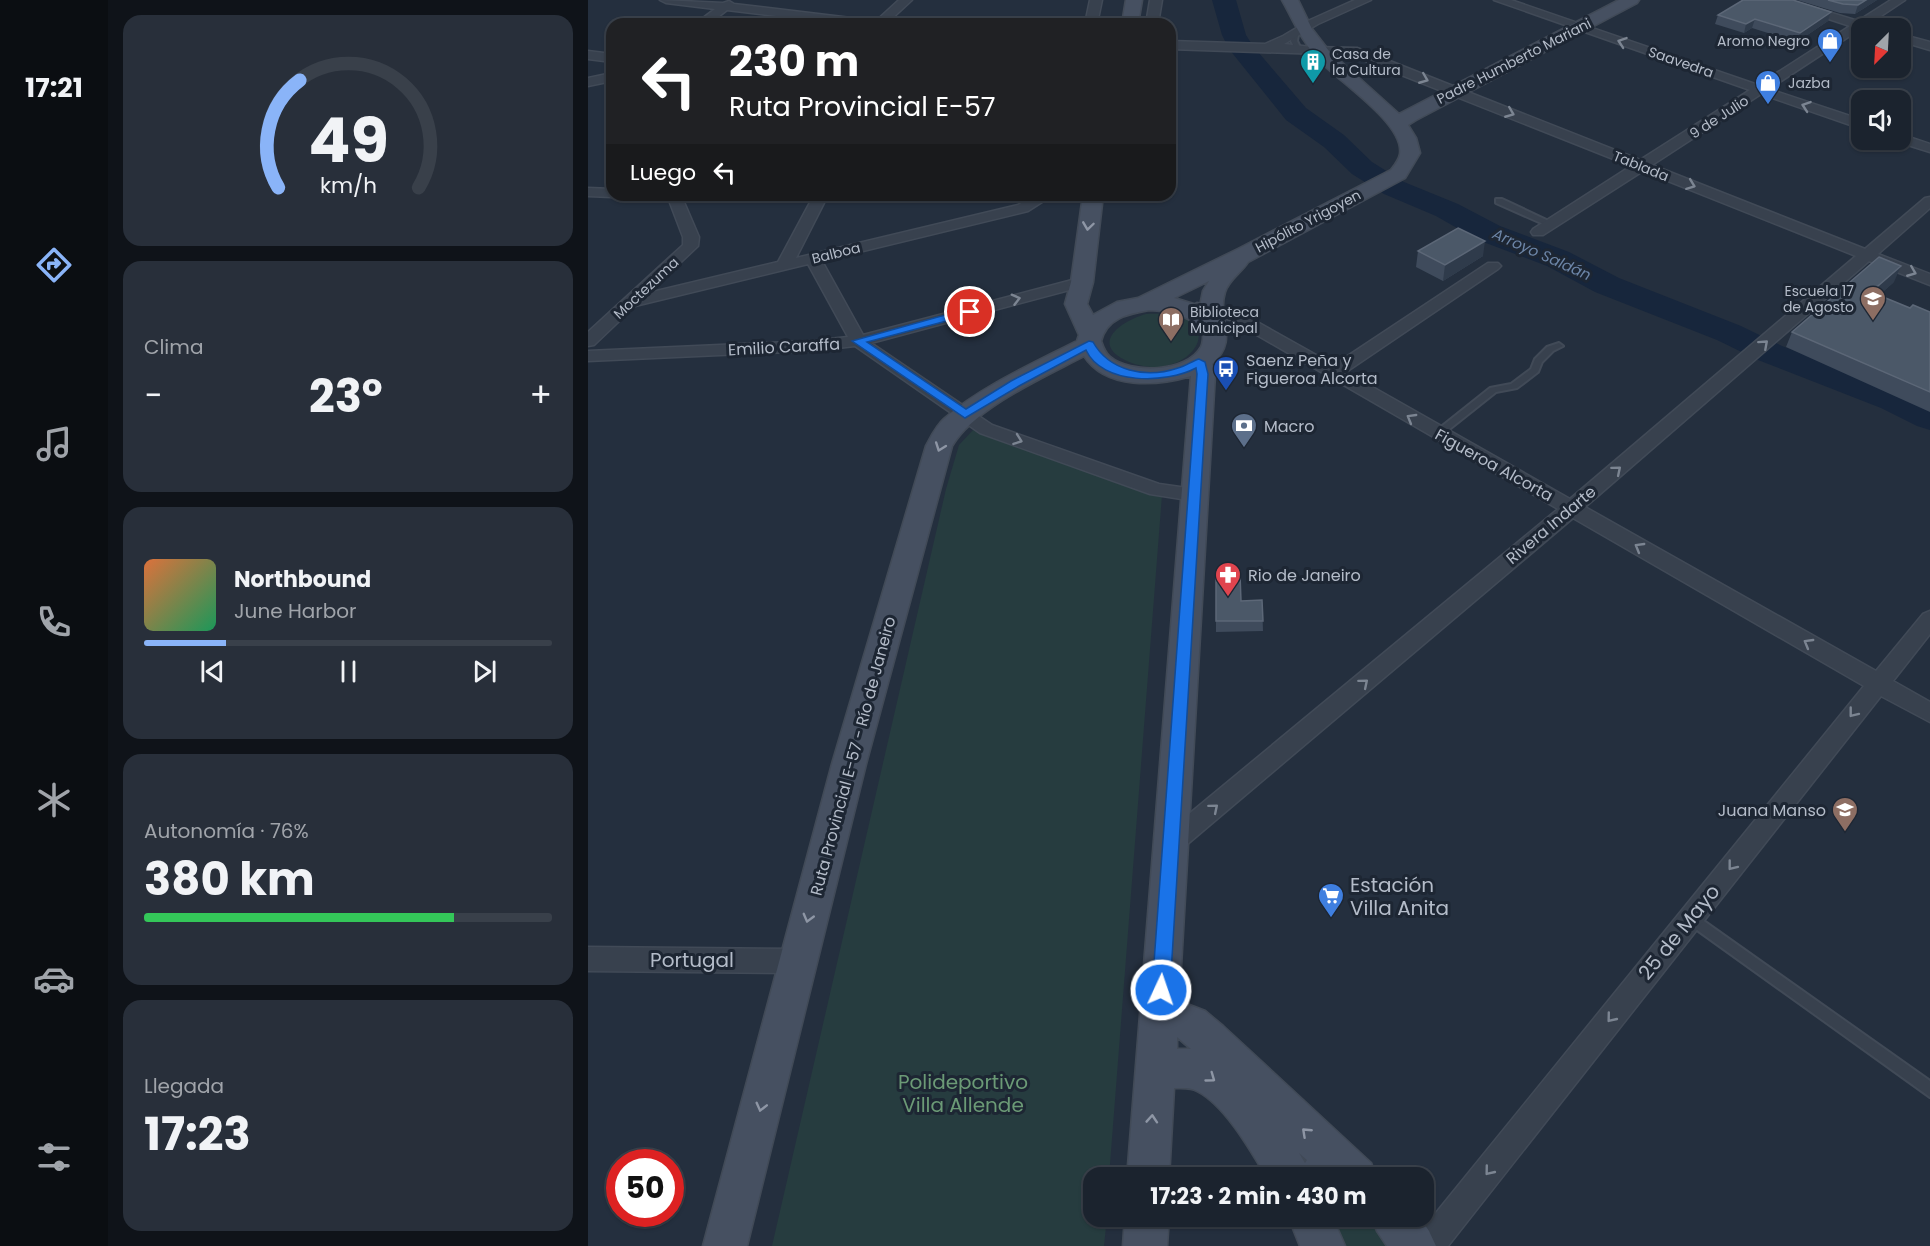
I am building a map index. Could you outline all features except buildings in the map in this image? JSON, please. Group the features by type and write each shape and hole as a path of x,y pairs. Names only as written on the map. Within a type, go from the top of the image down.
{"main road":[{"path":"1117,18 1119,0"},
{"path":"1131,18 1134,0"},
{"name":"Padre Humberto Mariani","path":"1398,124 1456,91 1631,0"},
{"path":"1291,1 1335,67 1372,97 1398,124 1411,151 1400,171"},
{"path":"1363,92 1361,98 1393,143 1400,171"},
{"name":"Hipólito Yrigoyen","path":"1147,302 1246,254 1400,171"},
{"path":"1089,339 1096,324 1106,315 1121,308 1147,302 1185,307 1215,319 1215,341 1210,352 1199,362 1173,373 1141,376 1108,367 1092,353 1076,304 1082,282 1092,201"},
{"path":"1108,201 1098,294 1103,303 1121,308"},
{"name":"Hipólito Yrigoyen","path":"1215,319 1212,301 1220,281 1246,254"},
{"name":"Ruta Provincial E-57 - Río de Janeiro","path":"725,1246 852,753 939,446 951,426 965,415 1089,339"},
{"path":"1149,1167 1169,845 1203,374 1199,362"},
{"path":"1160,1012 1191,1024 1209,1039 1332,1167"},
{"path":"1156,1071 1183,1067 1208,1074 1233,1096 1257,1125 1284,1167"},
{"path":"1145,1246 1146,1227"},
{"path":"1314,1227 1323,1246"},
{"path":"1400,1227 1414,1246"}],"street":[{"path":"666,0 730,3 835,18"},
{"path":"884,18 906,0"},
{"path":"1092,18 1096,0"},
{"path":"1153,18 1156,0"},
{"path":"1176,45 1231,48 1261,46 1315,37 1365,0"},
{"name":"Saavedra","path":"1500,0 1851,121"},
{"path":"1778,0 1851,22"},
{"name":"9 de Julio","path":"1877,18 1899,0"},
{"path":"709,18 730,3"},
{"name":"9 de Julio","path":"1538,232 1760,90 1851,36"},
{"name":"Tablada","path":"1261,46 1298,49 1315,37 1930,280"},
{"path":"1911,40 1930,46"},
{"path":"588,55 606,57"},
{"path":"588,82 606,78"},
{"path":"1911,142 1930,148"},
{"path":"588,192 606,193"},
{"name":"Moctezuma","path":"588,341 690,246 691,237 676,201"},
{"path":"784,266 818,201"},
{"name":"Balboa","path":"632,302 1023,208 1036,201"},
{"name":"Rivera Indarte","path":"1169,845 1572,508 1930,201"},
{"path":"813,259 858,341 1082,282"},
{"path":"1333,373 1493,266"},
{"name":"Figueroa Alcorta","path":"1215,319 1237,317 1930,713"},
{"name":"Emilio Caraffa","path":"588,356 811,346 858,341 986,429 1157,490 1194,495"},
{"name":"25 de Mayo","path":"1429,1246 1930,619"},
{"name":"Portugal","path":"588,959 797,961"}],"lane":[{"path":"1298,49 1294,41 1315,37"},
{"path":"1499,201 1551,224"},
{"path":"1439,433 1493,390 1514,386 1535,370 1538,361 1550,349 1559,346"},
{"path":"1691,918 1930,1090"}],"green space":[{"path":"1146,314 1176,316 1192,323 1199,335 1196,347 1185,358 1168,365 1148,367 1125,360 1110,346 1110,339 1120,326"},
{"name":"Polideportivo Villa Allende","path":"975,428 1162,495 1110,1167 1083,1167 1083,1227 1106,1227 1104,1246 772,1246 946,489 959,445"},
{"path":"1335,1227 1374,1227 1389,1246 1344,1246"}],"waterway":[{"name":"Arroyo Saldán","path":"1224,0 1234,35 1242,49 1296,114 1334,141 1362,168 1394,188 1447,210 1489,233 1558,259 1607,285 1729,333 1770,353 1894,400 1930,418"}],"place":[{"name":"Aromo Negro","path":"1830,64"},
{"name":"Casa de la Cultura","path":"1313,85"},
{"name":"Jazba","path":"1768,106"},
{"name":"Escuela 17 de Agosto","path":"1873,322"},
{"name":"Biblioteca Municipal","path":"1171,343"},
{"name":"Saenz Peña y Figueroa Alcorta","path":"1226,392"},
{"name":"Macro","path":"1244,449"},
{"name":"Rio de Janeiro","path":"1228,598"},
{"name":"Juana Manso","path":"1845,833"},
{"name":"Estación Villa Anita","path":"1331,919"}],"route":[{"path":"970,312 858,341 965,415 1015,383 1089,344 1098,361 1121,372 1141,376 1163,375 1183,370 1199,362 1203,374 1169,845 1161,990"}]}
